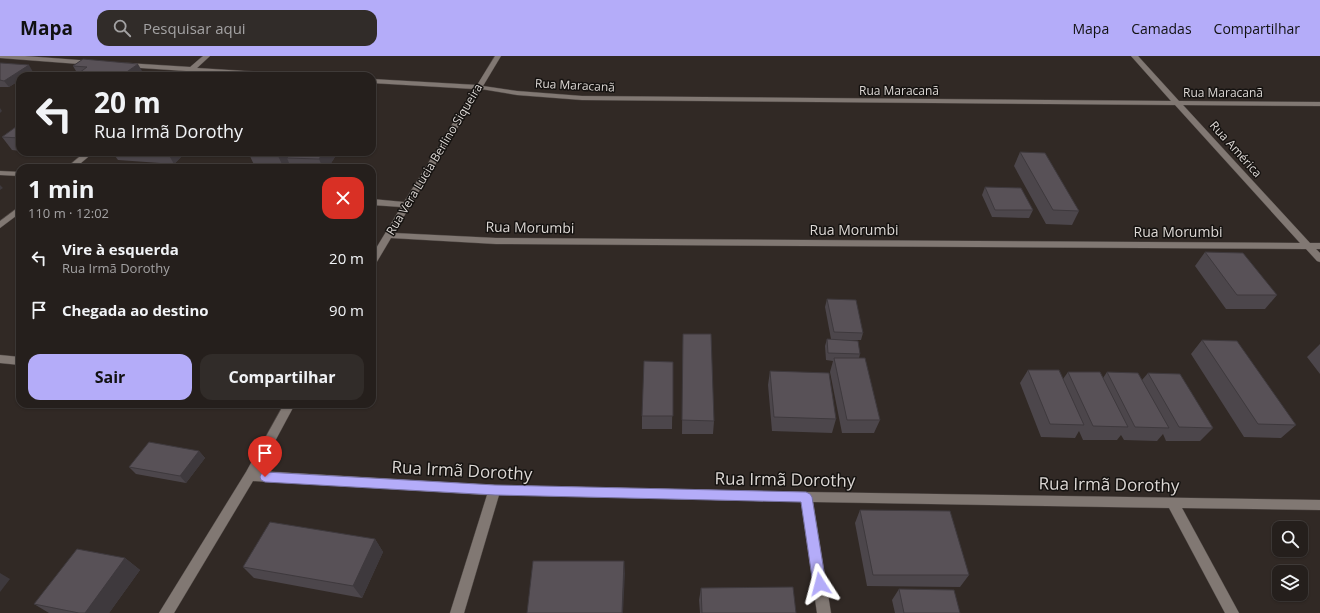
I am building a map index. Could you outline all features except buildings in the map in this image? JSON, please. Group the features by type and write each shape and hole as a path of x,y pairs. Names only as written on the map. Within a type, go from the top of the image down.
{"street":[{"path":"0,56 103,64"},
{"path":"188,72 207,56"},
{"name":"Rua Vera Lucia Berlino Siqueira","path":"376,256 498,56"},
{"name":"Rua América","path":"1134,56 1320,259"},
{"path":"119,65 225,72"},
{"name":"Rua Maracanã","path":"376,81 478,87 517,93 582,98 1320,104"},
{"path":"75,164 85,156"},
{"path":"0,173 16,174"},
{"path":"376,202 406,205"},
{"path":"0,225 16,212"},
{"name":"Rua Morumbi","path":"388,235 504,241 1320,246"},
{"path":"0,359 16,361"},
{"path":"166,613 250,476 288,408"},
{"name":"Rua Irmã Dorothy","path":"250,476 495,490 806,497 1320,505"},
{"path":"457,613 495,490"},
{"path":"806,497 824,613"},
{"path":"1172,502 1232,613"}],"route":[{"path":"265,477 495,490 806,497 820,584"}]}
